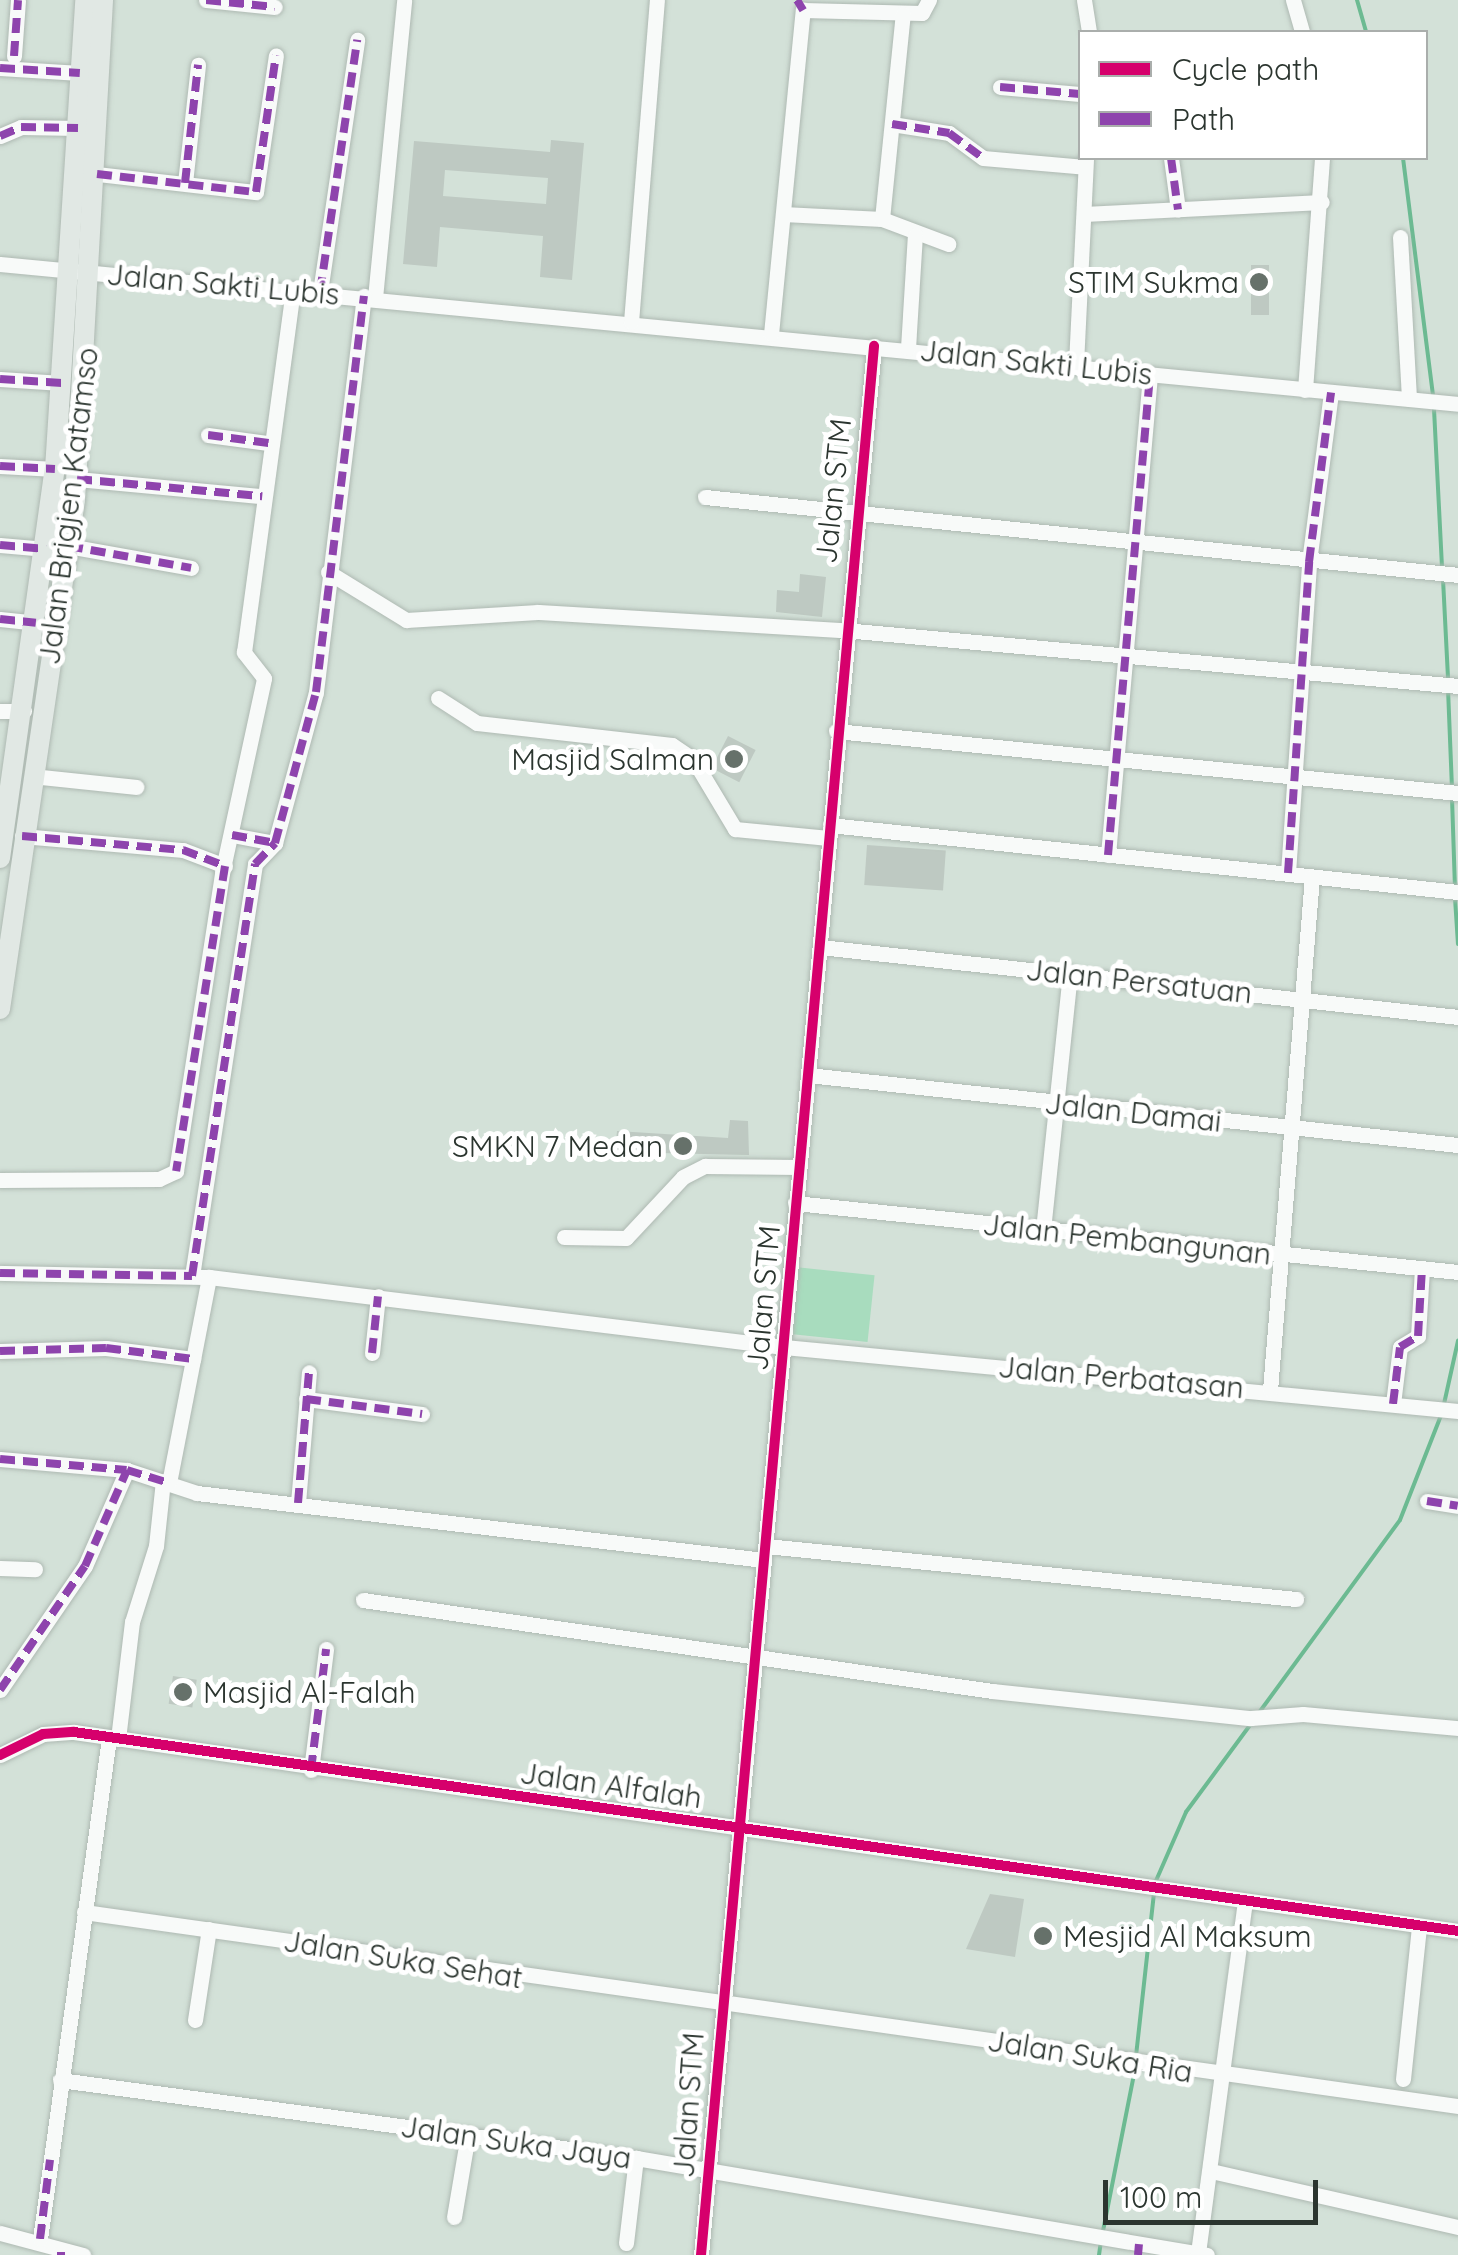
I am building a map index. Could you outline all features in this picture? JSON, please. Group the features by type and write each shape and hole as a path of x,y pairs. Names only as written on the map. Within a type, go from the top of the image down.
{"main road":[{"name":"Jalan Brigjen Katamso","path":"0,858 13,834 32,776 57,548 55,468 85,0"},
{"name":"Jalan Brigjen Katamso","path":"0,1009 9,868 36,623 77,479 94,273 103,0"}],"street":[{"path":"14,56 18,0"},
{"path":"206,0 275,7"},
{"name":"Jalan Sakti Lubis","path":"370,297 404,0"},
{"path":"631,322 657,0"},
{"path":"772,334 800,5 903,14 925,12 930,0"},
{"path":"1084,0 1089,30"},
{"path":"1293,0 1301,30"},
{"path":"882,220 903,14"},
{"path":"320,292 357,40"},
{"path":"97,174 258,190 276,55"},
{"path":"185,183 198,65"},
{"path":"0,68 80,73"},
{"path":"1000,88 1078,94"},
{"path":"892,124 949,133 983,158 1086,162 1076,364"},
{"path":"0,136 21,127 78,128"},
{"path":"1172,160 1178,210"},
{"path":"1306,390 1322,160"},
{"path":"1084,214 1322,202"},
{"path":"783,214 882,220 915,236 948,244"},
{"path":"908,348 915,236"},
{"path":"1400,237 1412,399"},
{"name":"Jalan Sakti Lubis","path":"0,264 772,334 1452,403"},
{"path":"0,1180 158,1179 176,1171 224,869 264,678 244,652 268,443 293,289"},
{"path":"40,2240 84,1912 132,1622 156,1546 193,1358 200,1277 253,878 257,857 275,843 316,692 328,572 370,297"},
{"name":"Jalan STM","path":"701,2255 820,947 854,516 874,346"},
{"path":"1108,855 1114,756 1139,543 1150,374"},
{"path":"0,380 62,383"},
{"path":"1288,873 1309,562 1331,392"},
{"path":"208,435 268,443"},
{"path":"0,466 55,468"},
{"path":"77,479 262,496"},
{"path":"705,497 854,516 1456,574"},
{"path":"0,545 57,548 191,568"},
{"path":"328,572 406,620 538,612 844,630 1126,651 1456,686"},
{"path":"0,619 36,623"},
{"path":"438,698 477,723 672,745 693,759 736,829 830,832 1108,855 1450,891"},
{"path":"0,711 24,711"},
{"path":"836,731 1114,756 1458,794"},
{"path":"32,776 136,787"},
{"path":"13,834 183,850 253,878"},
{"path":"232,835 275,843"},
{"path":"1270,1390 1312,878"},
{"name":"Jalan Persatuan","path":"820,947 1453,1017"},
{"path":"1043,1230 1070,972"},
{"name":"Jalan Damai","path":"808,1074 1054,1105 1458,1145"},
{"path":"564,1237 626,1238 683,1177 705,1166 799,1167"},
{"name":"Jalan Pembangunan","path":"796,1203 1457,1272"},
{"path":"1393,1404 1400,1347 1418,1336 1422,1268"},
{"name":"Jalan Perbatasan","path":"0,1274 200,1277 784,1347 1270,1390 1456,1411"},
{"path":"372,1354 378,1296"},
{"path":"0,1351 106,1348 193,1358"},
{"path":"298,1503 309,1372"},
{"path":"306,1399 422,1414"},
{"path":"0,1458 127,1470 197,1494 765,1553 1296,1599"},
{"path":"0,1690 85,1566 127,1470"},
{"path":"1427,1502 1458,1506"},
{"path":"0,1568 35,1569"},
{"path":"364,1600 756,1659 1251,1718 1303,1714 1458,1728"},
{"path":"311,1770 326,1649"},
{"name":"Jalan Alfalah","path":"0,1755 43,1734 113,1739 311,1770 738,1827 1245,1904 1458,1931"},
{"path":"1203,2254 1220,2077 1245,1904"},
{"name":"Jalan Suka Sehat","path":"84,1912 721,2006"},
{"path":"1403,2078 1419,1926"},
{"path":"195,2020 209,1930"},
{"name":"Jalan Suka Ria","path":"721,2006 1108,2056 1220,2077 1458,2106"},
{"name":"Jalan Suka Jaya","path":"60,2080 636,2158 1109,2240 1138,2250 1203,2254"},
{"path":"454,2217 468,2134"},
{"path":"626,2243 636,2158"},
{"path":"1211,2171 1458,2227"},
{"path":"0,2233 40,2240 61,2253 83,2255"}],"green space":[{"path":"795,1267 875,1275 868,1342 788,1334"}],"building":[{"path":"551,140 584,143 572,280 540,277 543,236 440,227 437,267 403,264 414,141 550,152","holes":["445,170 548,178 546,204 443,196"]},
{"name":"STIM Sukma","path":"1251,265 1269,265 1269,315 1251,315"},
{"path":"800,574 826,577 822,617 776,612 777,590 799,592"},
{"name":"Masjid Salman","path":"728,736 756,750 739,782 712,768"},
{"path":"867,845 946,851 943,890 864,885"},
{"name":"SMKN 7 Medan","path":"730,1120 748,1121 749,1155 615,1152 617,1131 728,1138"},
{"name":"Masjid Al-Falah","path":"173,1676 197,1680 192,1707 169,1704"},
{"path":"990,1894 1024,1899 1015,1957 966,1949"}],"waterway":[{"path":"1357,0 1365,30"},
{"path":"1403,160 1433,394"},
{"path":"1434,409 1442,569"},
{"path":"1443,579 1448,679"},
{"path":"1448,689 1452,789"},
{"path":"1452,798 1455,889"},
{"path":"1455,898 1458,944"},
{"path":"1444,1404 1458,1341"},
{"path":"1258,1714 1400,1520 1442,1413"},
{"path":"1155,1883 1186,1812 1253,1721"},
{"path":"1136,2056 1154,1892"},
{"path":"1103,2231 1136,2065"},
{"path":"1099,2255 1101,2240"}],"marked path":[{"path":"14,56 18,0"},
{"path":"206,0 275,7"},
{"path":"797,0 803,10"},
{"path":"320,292 357,40"},
{"path":"97,174 256,192 276,55"},
{"path":"185,183 198,65"},
{"path":"0,68 80,73"},
{"path":"1000,87 1078,94"},
{"path":"892,124 949,133 983,158"},
{"path":"0,136 21,127 78,128"},
{"path":"1171,160 1178,210"},
{"path":"0,1273 192,1276 255,864 275,843 316,692 364,296"},
{"path":"1108,855 1150,374"},
{"path":"0,379 62,383"},
{"path":"1288,873 1309,562 1331,392"},
{"path":"208,435 268,443"},
{"path":"0,466 55,469"},
{"path":"77,479 262,496"},
{"path":"0,545 46,549"},
{"path":"68,546 191,568"},
{"path":"0,619 36,623"},
{"path":"232,835 275,843"},
{"path":"22,836 183,850 225,866 176,1171"},
{"path":"1393,1404 1400,1347 1418,1336 1422,1269"},
{"path":"372,1353 378,1296"},
{"path":"0,1351 106,1348 193,1359"},
{"path":"298,1503 309,1372"},
{"path":"306,1399 422,1414"},
{"path":"0,1459 127,1470 169,1483"},
{"path":"0,1690 85,1566 127,1470"},
{"path":"1427,1501 1458,1506"},
{"path":"311,1770 326,1649"},
{"path":"40,2239 50,2160"},
{"path":"1138,2255 1139,2244"}],"cycle path":[{"path":"701,2255 874,346"},
{"path":"0,1755 43,1734 74,1732 1458,1931"}],"place":[{"name":"STIM Sukma","path":"1259,282"},
{"name":"Masjid Salman","path":"734,759"},
{"name":"SMKN 7 Medan","path":"683,1146"},
{"name":"Masjid Al-Falah","path":"183,1692"},
{"name":"Mesjid Al Maksum","path":"1043,1936"}]}
